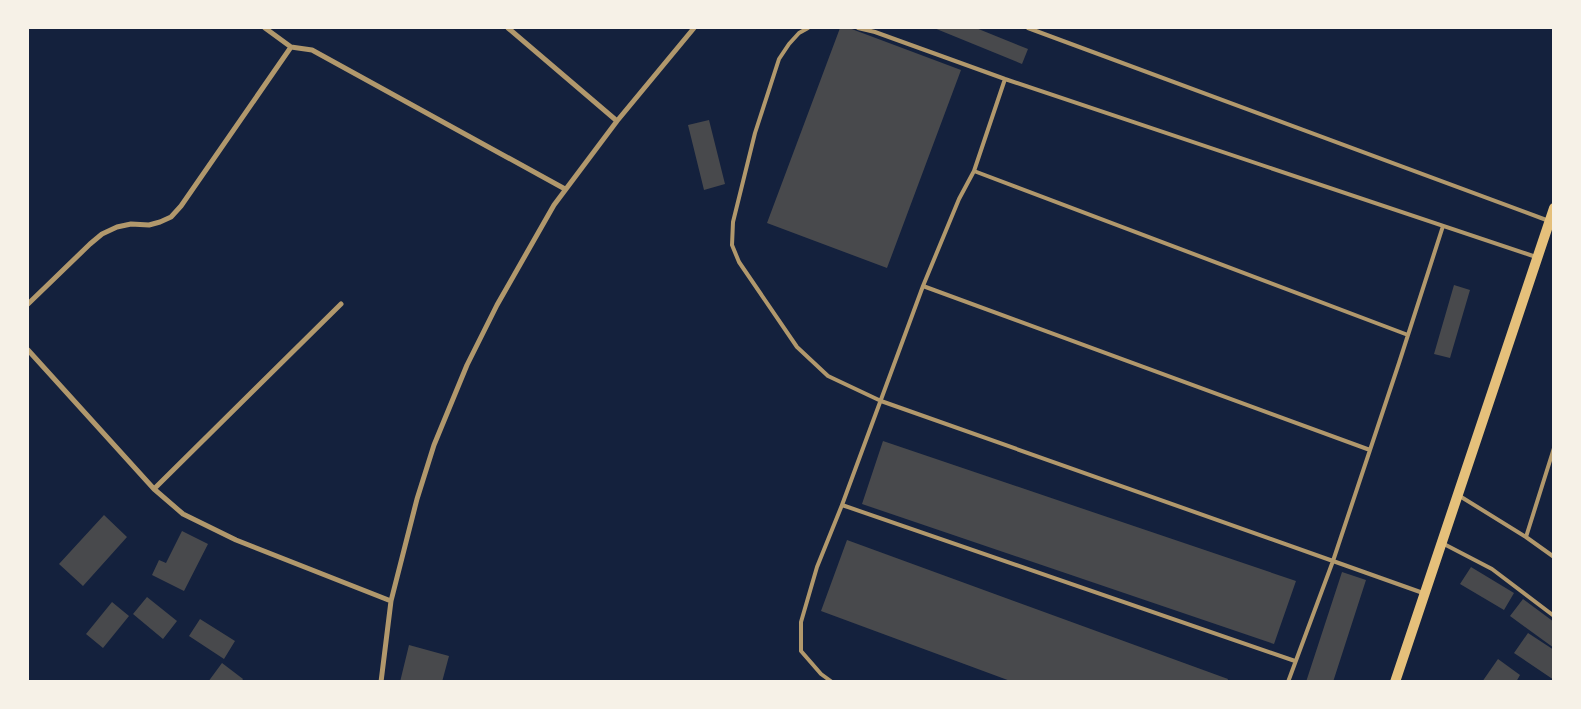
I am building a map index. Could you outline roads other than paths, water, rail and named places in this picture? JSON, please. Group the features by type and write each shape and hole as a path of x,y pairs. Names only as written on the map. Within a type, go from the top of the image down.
{"main road":[{"path":"1395,682 1554,208"}],"street":[{"path":"265,28 291,47 312,50 566,189"},
{"path":"508,28 617,121"},
{"path":"381,682 391,601 416,499 449,405 497,305 554,204 617,121 694,28"},
{"path":"28,304 102,234 117,227 131,224 149,225 171,217 181,206 291,47"},
{"path":"154,489 341,304"},
{"path":"28,350 154,489 183,514 207,527 391,601"}],"lane":[{"path":"808,28 799,33 779,59 753,142 733,222 732,245 739,262 797,347 828,376 881,401 1425,594"},
{"path":"858,28 875,32 1005,79 1538,257"},
{"path":"1028,28 1549,221"},
{"path":"832,682 820,674 801,651 801,622 818,567 923,286 974,171 1005,79"},
{"path":"974,171 1408,335"},
{"path":"1288,682 1333,561 1443,226"},
{"path":"923,286 1370,450"},
{"path":"1526,537 1553,450"},
{"path":"1458,495 1526,537 1554,557"},
{"path":"842,505 1295,661"},
{"path":"1442,543 1492,569 1554,616"}]}
